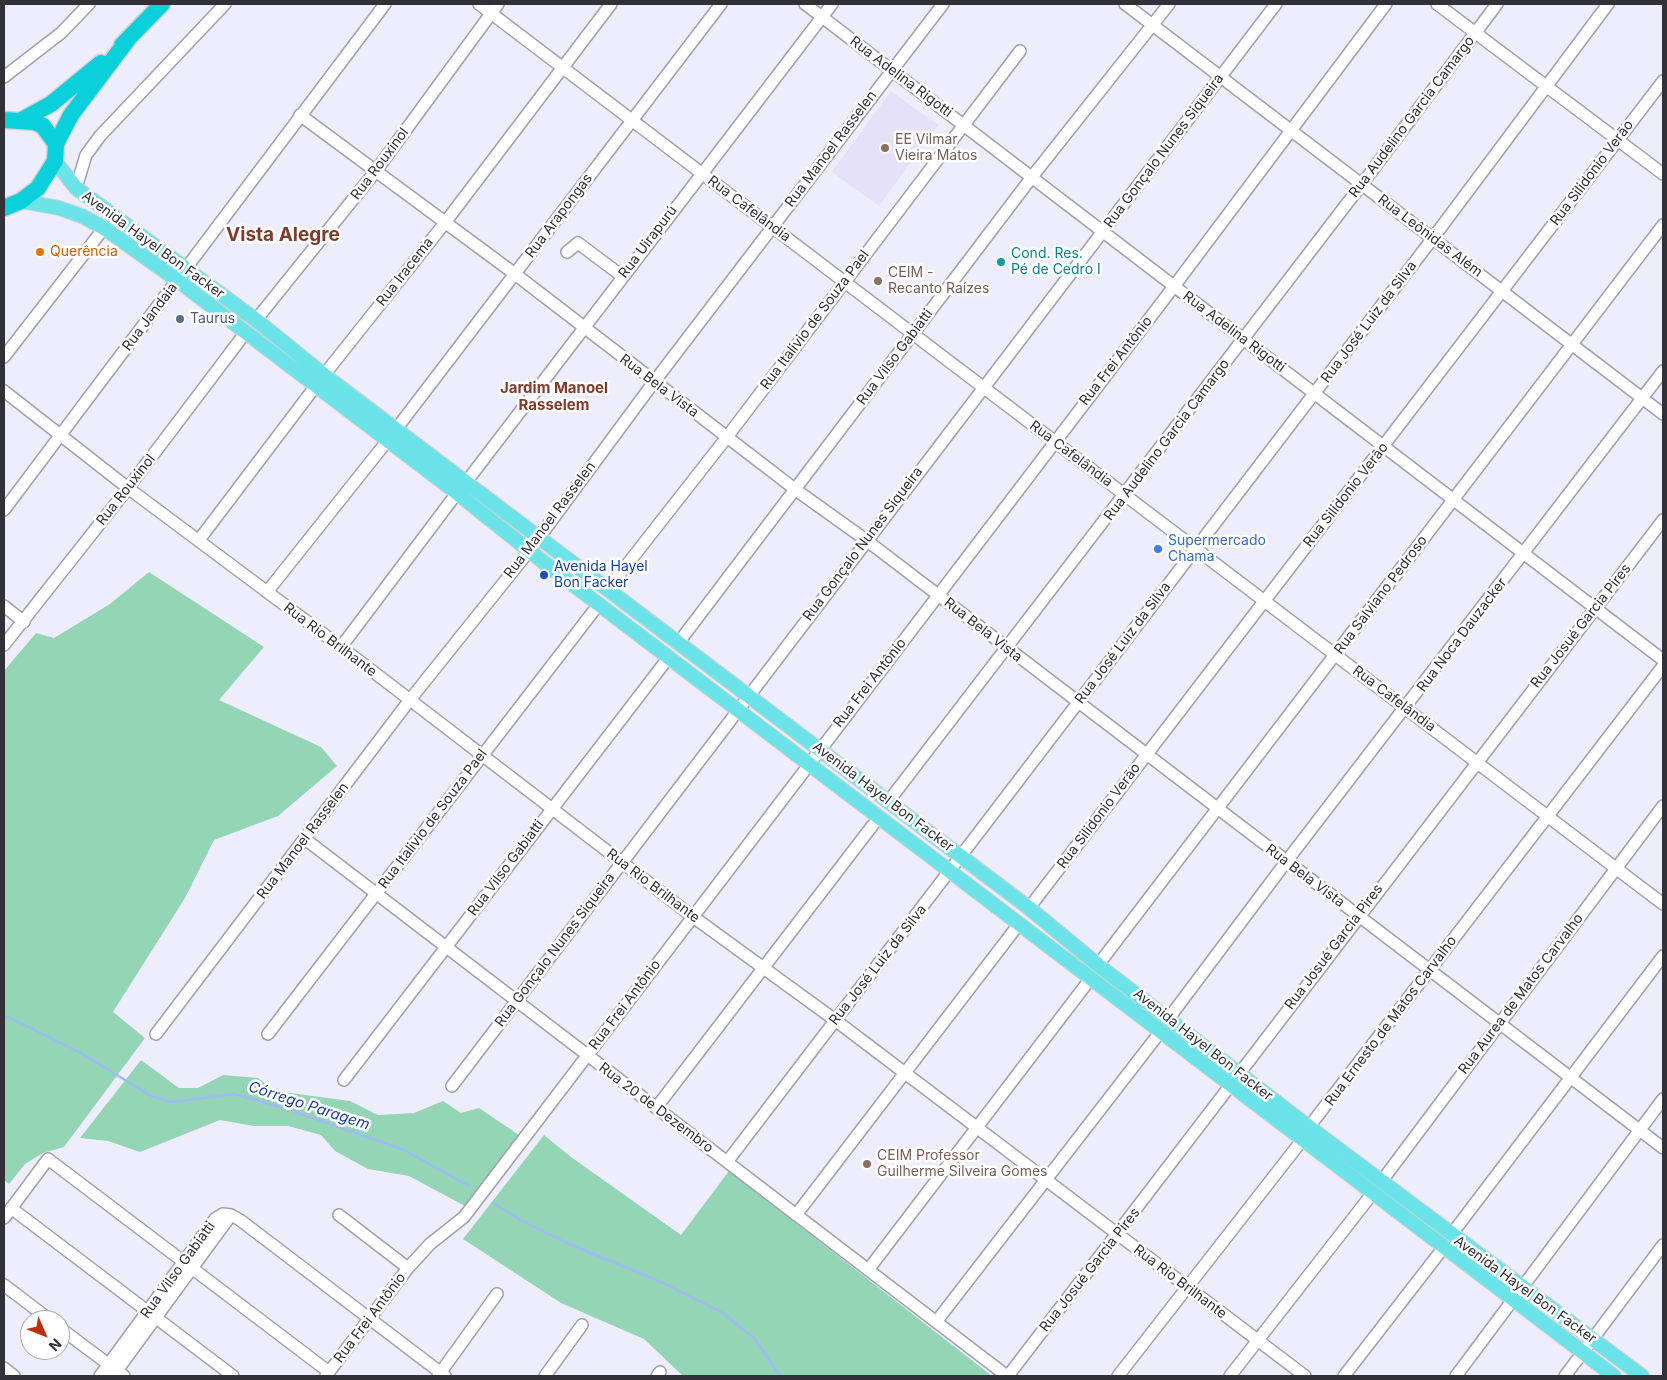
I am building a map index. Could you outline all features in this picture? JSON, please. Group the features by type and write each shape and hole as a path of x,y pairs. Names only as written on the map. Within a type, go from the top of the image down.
{"highway":[{"path":"10,123 51,104 74,87 130,38 162,4"},
{"path":"11,202 38,188 55,161 56,144 71,115 130,38"},
{"path":"10,123 34,122 43,126 56,144"}],"main road":[{"name":"Avenida Hayel Bon Facker","path":"55,161 76,188 256,320 324,374 1028,908 1098,965 1169,1018 1235,1079"},
{"name":"Avenida Hayel Bon Facker","path":"11,202 59,208 82,216 104,228 177,280 457,493 529,551 1161,1031 1235,1079 1306,1133 1381,1182 1514,1300 1614,1376"},
{"name":"Avenida Hayel Bon Facker","path":"1306,1133 1372,1194 1522,1287 1642,1376"}],"street":[{"path":"4,76 61,33 89,4"},
{"path":"76,188 86,155 100,136 225,4"},
{"name":"Rua Jandaia","path":"4,510 385,4"},
{"name":"Rua Cafelândia","path":"479,4 494,8 562,67 1663,904"},
{"name":"Rua Iracema","path":"199,540 324,374 444,224 611,4"},
{"name":"Rua Arapongas","path":"397,428 722,4"},
{"name":"Rua Adelina Rigotti","path":"805,4 1663,660"},
{"name":"Rua Uirapurú","path":"466,481 701,172 832,4"},
{"name":"Rua Manoel Rasselen","path":"156,1034 409,701 529,551 772,226 943,4"},
{"name":"Rua Leônidas Além","path":"1125,4 1663,414"},
{"name":"Rua Vilso Gabiatti","path":"679,642 1032,177 1169,4"},
{"name":"Rua Gonçalo Nunes Siqueira","path":"452,1086 517,1002 621,861 739,710 748,695 1276,4"},
{"name":"Rua Frei Antônio","path":"328,1374 408,1268 430,1244 464,1217 472,1207 692,916 810,764 819,749 1174,286 1386,4"},
{"path":"1437,4 1663,174"},
{"name":"Rua Audelino Garcia Camargo","path":"888,802 1007,650 1497,4"},
{"name":"Rua José Luiz da Silva","path":"727,1162 951,872 960,856 1433,238 1608,4"},
{"name":"Rua Rouxinol","path":"256,320 376,172 494,8"},
{"name":"Rua Italivio de Souza Pael","path":"608,589 727,437 1020,51"},
{"name":"Rua Silidonio Verão","path":"1028,908 1663,81"},
{"name":"Rua Bela Vista","path":"300,115 444,224 514,274 796,490 866,540 1007,650 1147,754 1217,810 1663,1148"},
{"name":"Rua Salviano Pedroso","path":"1098,965 1663,225"},
{"path":"4,358 104,228"},
{"path":"567,252 578,242 622,276"},
{"name":"Rua Rouxinol","path":"4,645 128,488 246,332"},
{"name":"Rua Noca Dauzacker","path":"1169,1018 1286,862 1663,371"},
{"name":"Rua Rio Brilhante","path":"4,391 128,488 341,647 551,810 835,1020 1044,1181 1305,1376"},
{"path":"267,592 388,440"},
{"path":"341,647 457,493"},
{"name":"Rua Josué Garcia Pires","path":"1007,1376 1117,1235 1358,916 1663,520"},
{"name":"Rua Italivio de Souza Pael","path":"268,1034 599,604"},
{"path":"4,606 24,622"},
{"name":"Rua Vilso Gabiatti","path":"344,1080 669,657"},
{"name":"Rua Ernesto de Matos Carvalho","path":"1118,1376 1663,666"},
{"name":"Rua Aurea de Matos Carvalho","path":"1381,1182 1498,1023 1663,806"},
{"path":"656,1108 879,817"},
{"name":"Rua 20 de Dezembro","path":"305,839 1007,1376"},
{"path":"796,1215 1019,924"},
{"path":"1344,1376 1663,956"},
{"path":"868,1270 1091,978"},
{"path":"936,1322 1161,1031"},
{"path":"1456,1376 1663,1098"},
{"path":"4,1218 48,1159 328,1374"},
{"path":"1230,1376 1372,1194"},
{"path":"11,1208 233,1376"},
{"name":"Rua Vilso Gabiatti","path":"100,1376 115,1372 152,1314 188,1265 231,1215 369,1320"},
{"path":"339,1215 408,1268"},
{"path":"1565,1376 1663,1245"},
{"path":"4,1285 37,1310"},
{"path":"369,1320 441,1375 497,1294"},
{"path":"545,1376 582,1325"},
{"path":"70,1336 115,1372"},
{"path":"4,1368 14,1376"}],"shaded area":[{"name":"EE Vilmar Vieira Matos","path":"891,91 938,125 879,206 832,172"}],"green space":[{"path":"149,572 264,647 219,700 321,747 337,766 278,816 214,840 185,898 113,1012 145,1038 64,1147 43,1153 25,1164 9,1184 4,1180 4,671 36,633 54,638 110,604"},
{"path":"141,1060 179,1088 198,1088 223,1075 258,1078 275,1091 350,1101 378,1115 414,1113 443,1101 461,1113 479,1108 519,1135 465,1206 409,1176 368,1169 335,1151 321,1135 288,1126 254,1126 220,1120 140,1152 108,1141 80,1138"},
{"path":"544,1135 571,1157 681,1235 729,1171 992,1376 683,1376 644,1339 561,1303 463,1239"}],"waterway":[{"name":"Córrego Paragem","path":"4,1015 81,1053 151,1096 171,1102 234,1094 287,1109 404,1150 469,1186"},
{"name":"Córrego Paragem","path":"493,1203 522,1221 567,1243 661,1282 723,1313 754,1338 780,1376"}],"place":[{"name":"EE Vilmar Vieira Matos","path":"885,148"},
{"name":"Querência","path":"40,252"},
{"name":"Cond. Res. Pé de Cedro I","path":"1001,262"},
{"name":"CEIM - Recanto Raízes","path":"878,281"},
{"name":"Taurus","path":"180,319"},
{"name":"Supermercado Chama","path":"1158,549"},
{"name":"Avenida Hayel Bon Facker","path":"544,575"},
{"name":"CEIM Professor Guilherme Silveira Gomes","path":"867,1164"}],"district":[{"name":"Vista Alegre","path":"283,235"},
{"name":"Jardim Manoel Rasselem","path":"554,396"}]}
